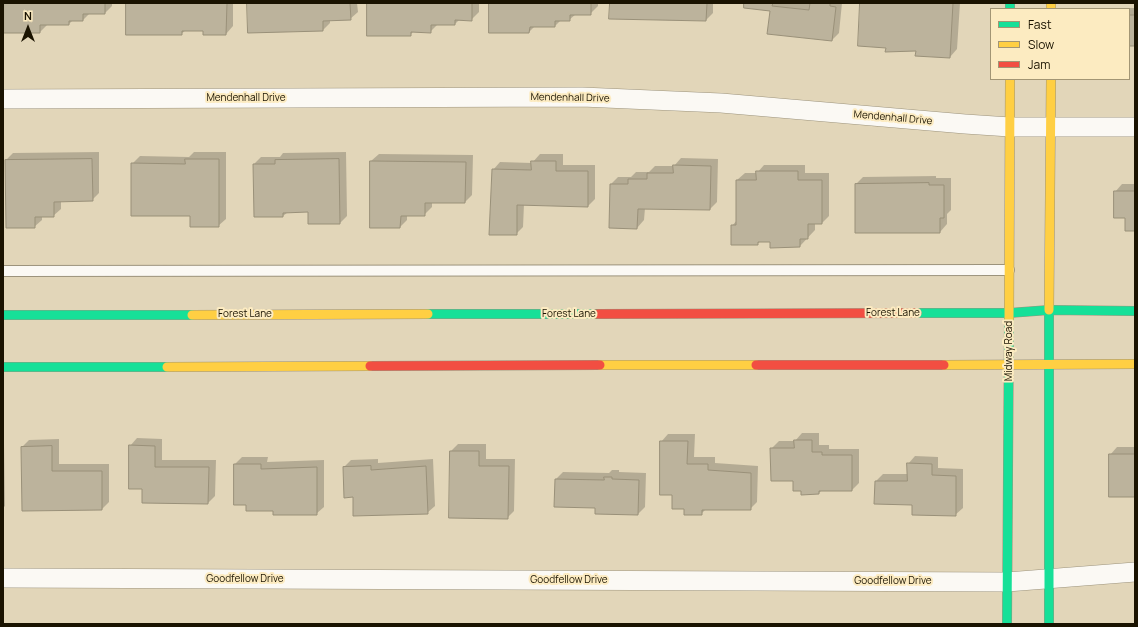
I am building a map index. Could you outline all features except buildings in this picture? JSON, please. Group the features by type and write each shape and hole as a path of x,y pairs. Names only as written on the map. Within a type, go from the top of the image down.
{"main road":[{"name":"Midway Road","path":"1007,624 1010,80"},
{"path":"1049,624 1051,80"},
{"name":"Forest Lane","path":"3,315 1009,312 1049,310 1135,311"},
{"path":"3,367 1135,364"}],"street":[{"name":"Mendenhall Drive","path":"3,99 582,97 721,104 1010,127 1135,127"},
{"name":"Goodfellow Drive","path":"3,578 1007,582 1135,572"}],"lane":[{"path":"3,271 1009,270"}],"traffic: fast":[{"path":"1010,3 1010,8"},
{"path":"917,313 1009,313 1049,310 1135,311"},
{"path":"1049,310 1049,624"},
{"path":"428,314 596,314"},
{"path":"3,315 192,315"},
{"path":"1007,624 1009,320"},
{"path":"3,367 167,367"}],"traffic: slow":[{"path":"1051,3 1051,8"},
{"path":"1009,320 1010,80"},
{"path":"1049,310 1051,80"},
{"path":"192,315 428,314"},
{"path":"944,365 1135,364"},
{"path":"600,365 756,365"},
{"path":"167,367 370,366"}],"traffic: jam":[{"path":"596,314 917,313"},
{"path":"370,366 600,365"},
{"path":"756,365 944,365"}]}
